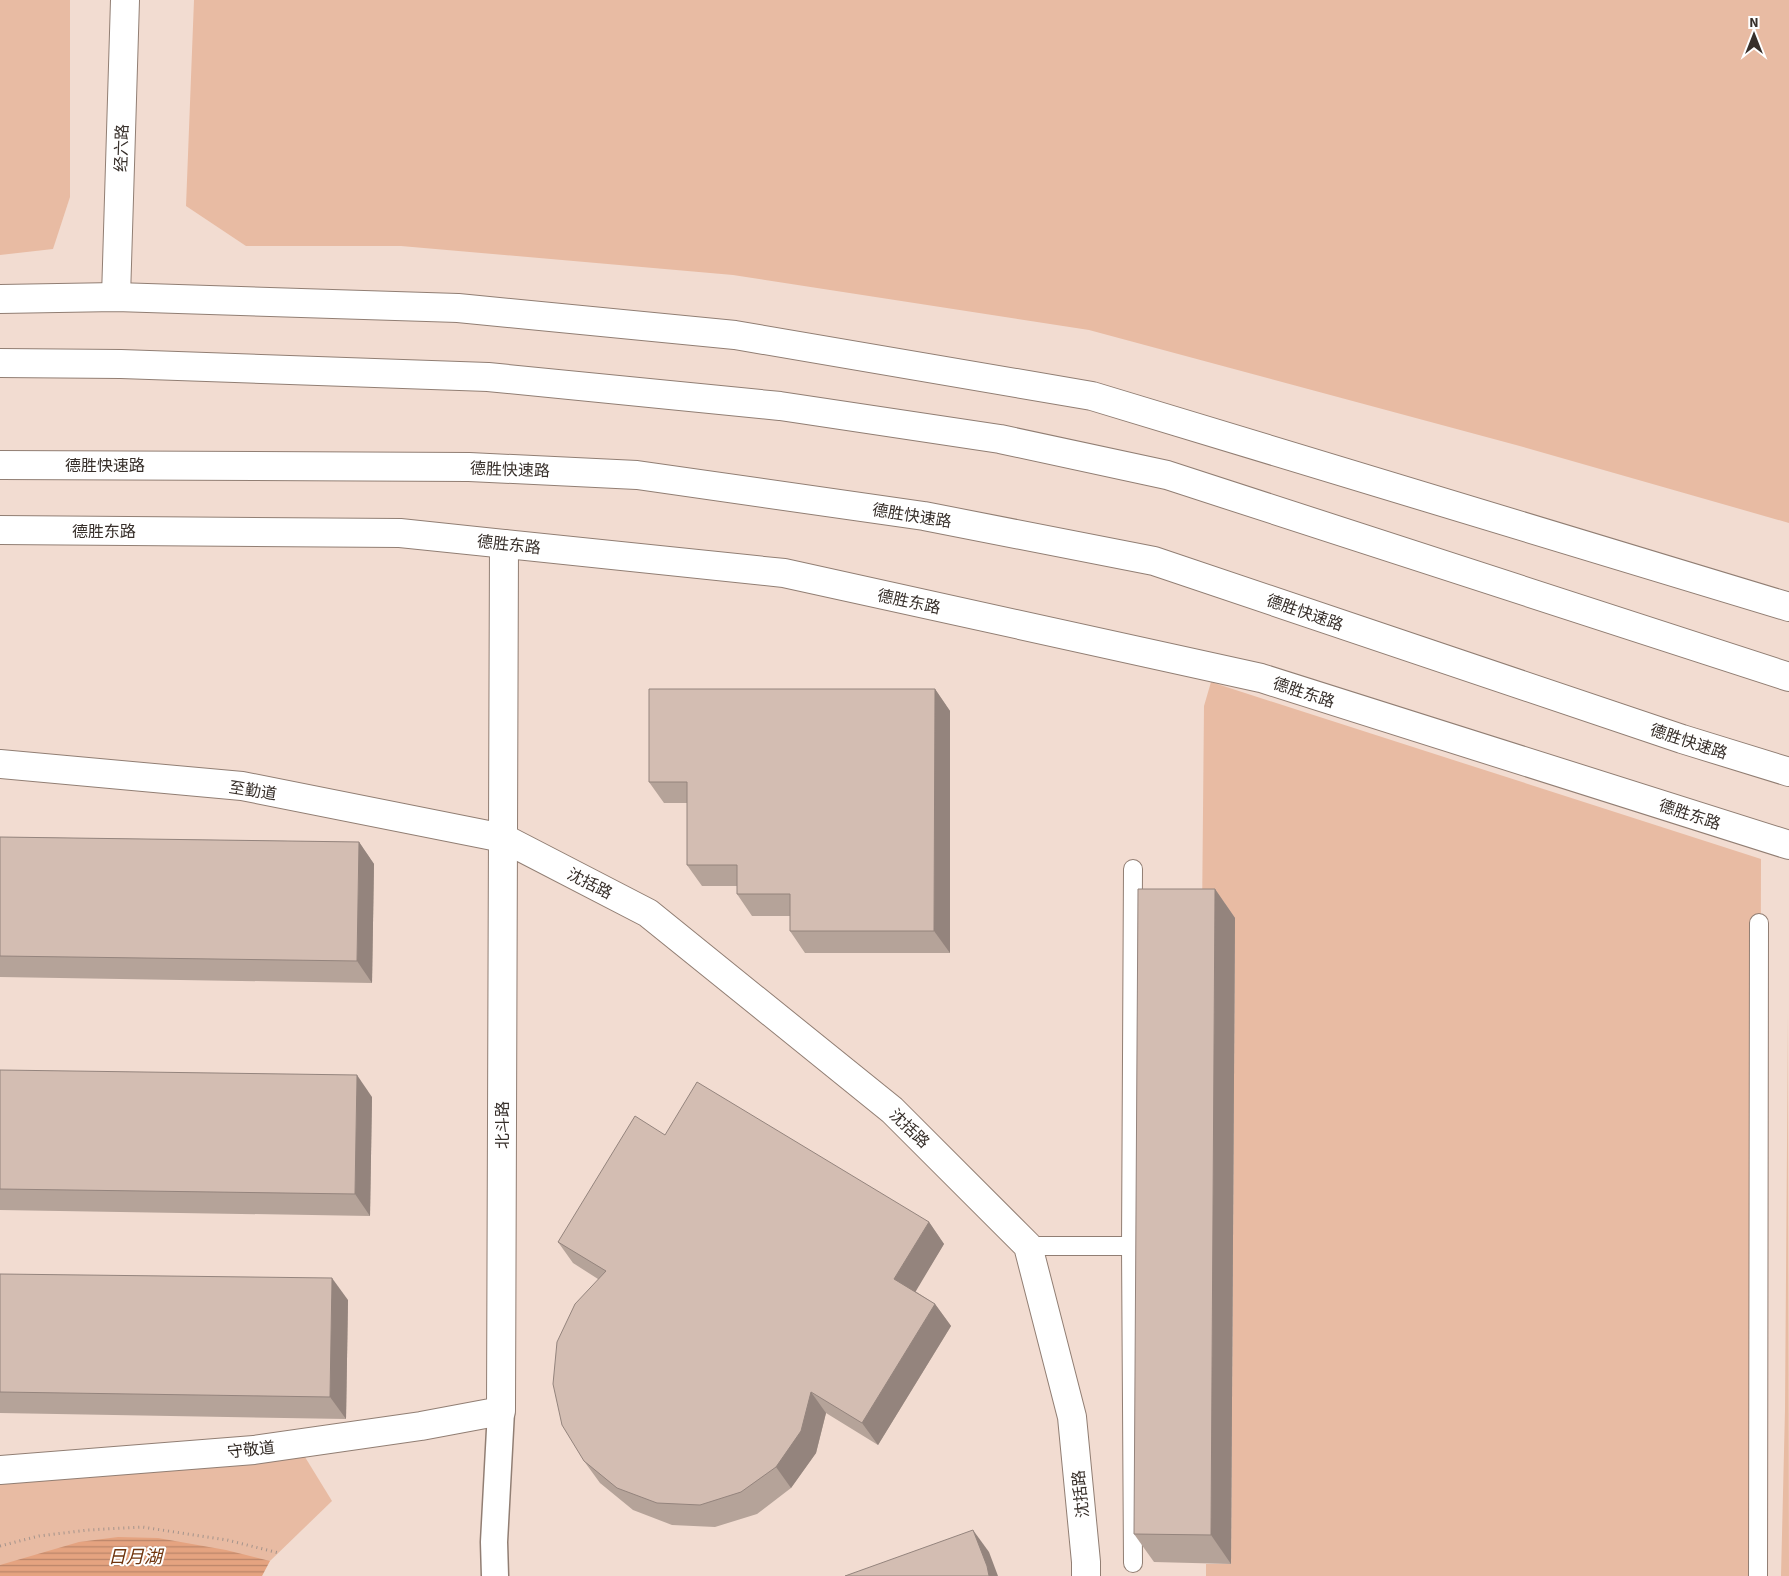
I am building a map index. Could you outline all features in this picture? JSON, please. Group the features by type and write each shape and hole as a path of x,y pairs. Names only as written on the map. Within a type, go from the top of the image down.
{"main road":[{"name":"经六路","path":"116,297 125,0"},
{"path":"0,299 116,297 458,308 736,335 1092,396 1789,607"},
{"path":"0,363 121,364 488,377 799,409 1000,439 1167,475 1789,677"},
{"name":"德胜快速路","path":"0,465 469,467 637,475 924,516 1154,561 1673,736 1789,772"},
{"name":"德胜东路","path":"0,530 400,533 784,573 1261,678 1789,845"},
{"name":"北斗路","path":"500,1411 504,544"},
{"name":"至勤道","path":"0,764 242,786 503,838"},
{"name":"沈括路","path":"503,838 648,913 892,1110 1028,1246 1072,1417 1086,1576"},
{"name":"守敬道","path":"0,1470 254,1450 420,1426 500,1411"}],"street":[{"path":"495,1576 494,1542 500,1411"}],"lane":[{"path":"1133,869 1131,1246 1133,1563"},
{"path":"1758,1576 1759,923"},
{"path":"1028,1246 1131,1246"}],"path":[{"path":"0,1546 39,1536 88,1530 142,1527 227,1540 279,1553"}],"shaded area":[{"path":"0,0 70,0 70,197 53,249 0,255"},
{"path":"194,0 1789,0 1789,523 1516,445 1089,330 733,275 401,246 246,246 186,206"},
{"path":"1211,682 1761,859 1759,1576 1206,1576 1206,1564 1231,1564 1235,918 1202,918 1204,706"},
{"path":"1788,1013 1789,1576 1781,1576 1785,1410"},
{"path":"297,1444 332,1501 270,1561 244,1576 0,1576 0,1470"}],"water":[{"name":"日月湖","path":"118,1537 158,1538 226,1550 270,1561 262,1576 0,1576 0,1565 79,1542"}],"building":[{"path":"649,689 935,689 934,931 790,931 790,894 737,894 737,865 687,865 687,782 649,782"},
{"path":"0,837 359,842 357,961 0,956"},
{"path":"1138,889 1215,889 1211,1535 1134,1534"},
{"path":"0,1070 357,1075 355,1194 0,1189"},
{"path":"697,1082 929,1222 894,1279 935,1304 862,1423 811,1392 801,1431 776,1467 741,1492 700,1505 657,1503 617,1488 584,1461 562,1425 553,1384 557,1342 575,1304 606,1271 558,1242 635,1116 665,1135"},
{"path":"0,1274 332,1278 330,1397 0,1392"},
{"path":"973,1530 989,1576 845,1576"}]}
